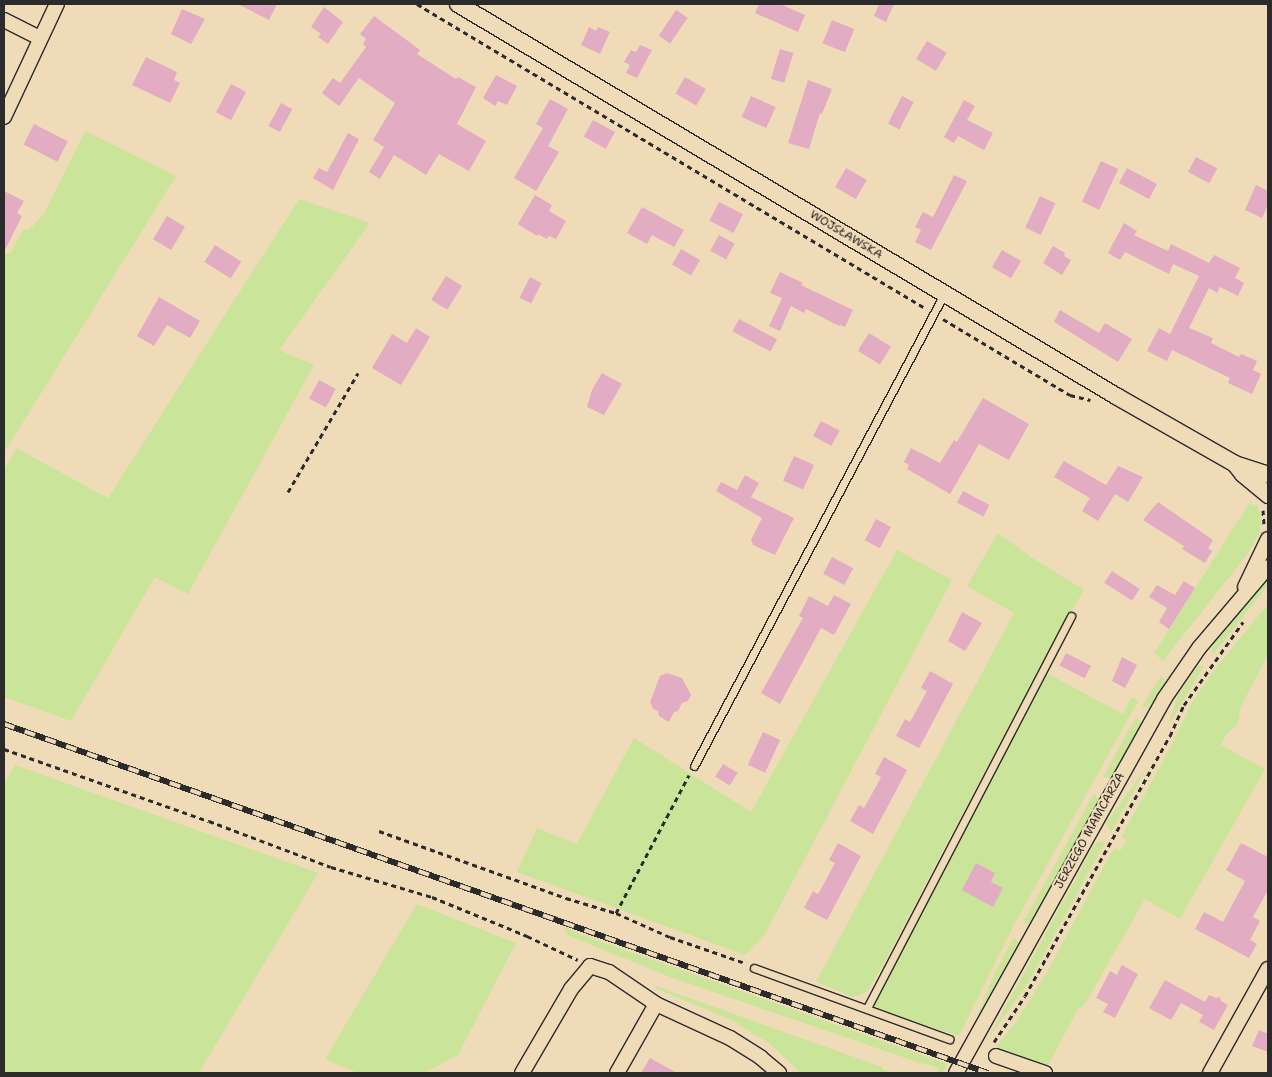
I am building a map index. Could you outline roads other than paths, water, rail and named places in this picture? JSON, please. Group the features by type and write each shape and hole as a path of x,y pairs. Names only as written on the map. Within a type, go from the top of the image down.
{"street":[{"path":"4,117 57,4"},
{"name":"WOJSŁAWSKA","path":"458,4 1116,396 1235,464 1268,475"},
{"path":"4,20 40,38"},
{"name":"WOJSŁAWSKA","path":"1235,464 1264,499"},
{"name":"JERZEGO MAMCARZA","path":"1239,599 1265,536"},
{"name":"JERZEGO MAMCARZA","path":"956,1073 1164,698 1199,648 1268,567"},
{"path":"522,1073 570,989 590,966 609,972 656,1004 730,1038 760,1057 779,1073"},
{"path":"1210,1073 1268,969"},
{"path":"617,1073 656,1004"},
{"path":"994,1050 1045,1073"}],"lane":[{"path":"694,766 944,294"},
{"path":"866,1008 1071,616"},
{"path":"754,968 948,1039"}],"railway":[{"path":"4,724 988,1073"}]}
